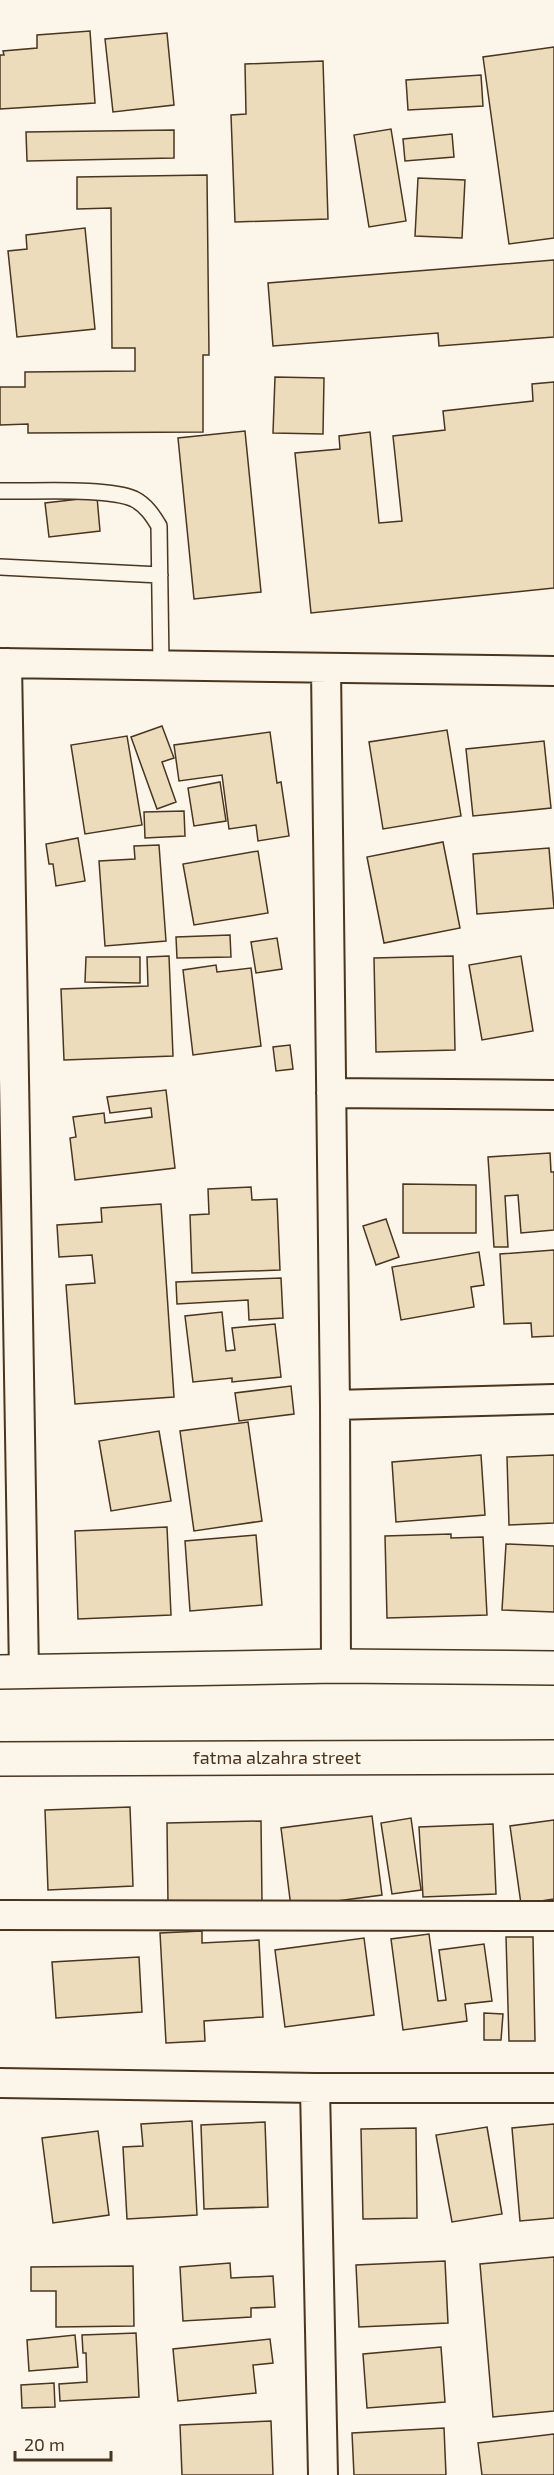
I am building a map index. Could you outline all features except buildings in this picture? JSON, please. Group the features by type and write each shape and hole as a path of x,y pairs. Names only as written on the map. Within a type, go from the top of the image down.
{"street":[{"path":"554,671 4,663 12,1672 336,1666 554,1668"},
{"path":"326,668 336,1666"},
{"path":"331,1093 554,1095"},
{"path":"335,1405 554,1399"},
{"name":"fatma alzahra street","path":"0,1759 554,1756"},
{"path":"0,1915 554,1916"},
{"path":"0,2083 315,2088 554,2088"},
{"path":"315,2088 322,2475"}],"lane":[{"path":"0,491 116,494 136,500 151,513 159,526 162,665"},
{"path":"0,567 160,575"}]}
